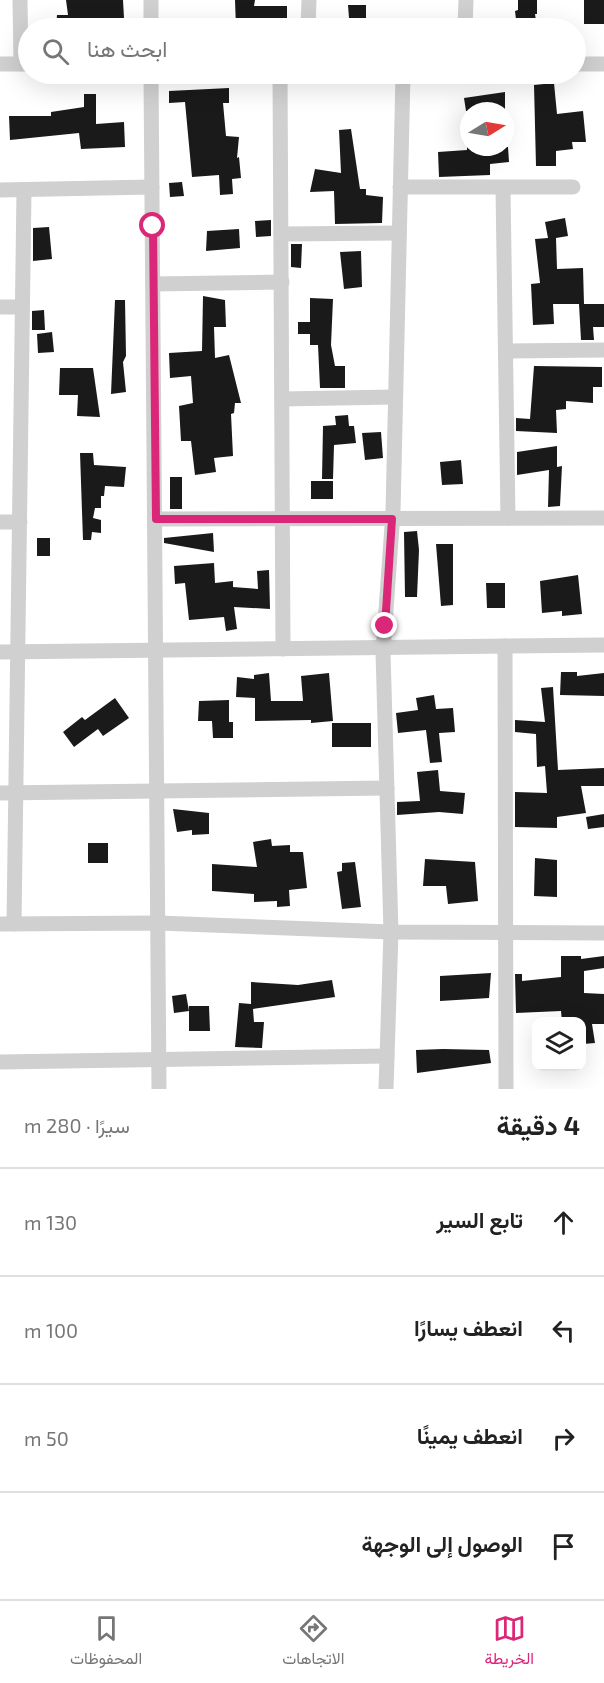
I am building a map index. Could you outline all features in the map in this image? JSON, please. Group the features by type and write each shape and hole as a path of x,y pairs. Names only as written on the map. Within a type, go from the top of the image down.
{"street":[{"path":"20,0 21,18"},
{"path":"151,0 151,18"},
{"path":"308,18 309,0"},
{"path":"465,18 466,0"},
{"path":"0,64 18,64"},
{"path":"586,64 604,64"},
{"path":"151,84 159,1089"},
{"path":"280,84 283,649"},
{"path":"386,1089 391,932 383,648 392,519 403,84"},
{"path":"0,190 152,187"},
{"path":"400,187 503,189 573,187"},
{"path":"503,189 508,518"},
{"path":"24,190 20,522 17,651 8,793 7,924 159,923 391,932 604,933"},
{"path":"281,234 399,233"},
{"path":"153,285 282,282"},
{"path":"0,307 22,307"},
{"path":"506,351 604,350"},
{"path":"282,399 395,397"},
{"path":"156,519 604,518"},
{"path":"0,522 20,522"},
{"path":"0,652 604,645"},
{"path":"506,646 506,1089"},
{"path":"8,793 387,788"},
{"path":"0,1062 387,1056"}],"building":[{"path":"66,0 123,0 124,18 57,18 57,15 68,15"},
{"path":"235,0 255,0 254,6 287,6 287,18 236,18"},
{"path":"518,0 537,0 536,18 516,18 515,11 518,10"},
{"path":"584,0 604,0 604,24 586,24 586,18 584,18"},
{"path":"348,5 366,5 366,18 349,18"},
{"path":"554,84 557,114 583,111 586,142 572,142 573,149 556,151 556,166 536,166 534,85"},
{"path":"229,88 229,103 223,103 226,136 239,137 237,158 239,157 241,178 232,179 233,194 220,195 219,175 192,177 185,102 169,103 169,91"},
{"path":"505,92 505,102 465,102 464,98"},
{"path":"84,94 96,94 96,124 124,122 125,147 81,149 79,133 10,140 9,116 51,116 51,112 84,107"},
{"path":"351,129 360,189 366,189 366,195 383,197 382,223 335,224 334,191 310,192 315,169 341,173 339,130"},
{"path":"460,150 460,156 509,156 509,162 490,164 490,175 439,177 438,152"},
{"path":"182,182 184,196 170,197 169,183"},
{"path":"565,218 568,236 556,238 557,269 583,268 584,304 604,304 604,327 593,327 594,340 581,340 579,304 553,304 554,324 533,325 531,284 540,283 535,239 548,238 545,222"},
{"path":"271,220 271,236 256,237 255,221"},
{"path":"49,227 52,259 33,261 33,228"},
{"path":"239,229 240,248 206,251 207,231"},
{"path":"291,244 302,244 301,268 291,267"},
{"path":"361,251 362,287 344,289 340,252"},
{"path":"203,296 225,300 226,327 214,327 215,358 229,355 241,403 235,403 234,413 231,414 233,456 214,458 216,472 195,475 191,441 181,441 179,406 193,403 191,376 170,378 169,353 202,351"},
{"path":"310,298 333,299 331,345 335,366 345,366 345,388 320,388 318,345 310,345 310,334 298,334 298,322 310,322"},
{"path":"115,300 125,300 126,356 123,362 126,392 111,394"},
{"path":"44,310 45,330 32,330 32,311"},
{"path":"52,332 54,352 38,353 37,334"},
{"path":"534,366 602,367 602,387 593,387 593,403 566,401 566,409 556,410 557,433 516,431 516,418 530,419"},
{"path":"60,368 93,368 100,417 77,416 78,395 59,395"},
{"path":"348,415 349,426 354,426 356,443 334,445 333,479 322,479 323,426 336,425 335,416"},
{"path":"381,432 383,458 365,460 362,433"},
{"path":"557,446 557,467 562,466 560,506 548,507 549,470 517,475 517,452"},
{"path":"80,453 93,453 94,465 126,467 124,487 105,486 104,496 101,496 101,508 95,508 93,518 101,520 101,533 92,532 91,540 83,540"},
{"path":"461,460 463,484 442,485 440,462"},
{"path":"170,477 182,477 182,509 170,509"},
{"path":"311,481 333,481 333,499 311,499"},
{"path":"417,531 419,550 417,597 405,597 404,532"},
{"path":"213,533 214,552 164,543 164,538"},
{"path":"37,538 50,538 50,556 37,556"},
{"path":"436,544 453,544 453,605 441,606"},
{"path":"214,563 215,583 233,581 233,587 258,589 257,571 269,570 270,609 234,607 237,629 226,631 224,617 189,620 185,583 175,584 174,566"},
{"path":"578,575 582,614 562,616 562,611 542,613 540,581"},
{"path":"486,583 505,583 505,608 487,608"},
{"path":"561,672 577,672 577,676 604,673 604,696 560,695"},
{"path":"269,673 271,701 303,701 301,676 329,673 333,721 311,723 311,720 255,721 255,698 236,697 237,677 254,679 254,675"},
{"path":"553,687 558,770 604,768 604,786 581,786 586,813 557,817 557,828 515,827 515,792 547,793 545,766 537,767 536,734 515,732 515,720 545,722 541,688"},
{"path":"434,695 436,709 453,708 455,732 439,733 442,762 430,763 426,730 398,733 396,713 418,710 416,698"},
{"path":"115,698 129,718 103,736 98,729 74,747 63,732 82,717 85,720"},
{"path":"229,700 229,722 233,722 233,738 213,738 212,721 198,721 199,701"},
{"path":"332,723 371,723 371,747 332,747"},
{"path":"438,770 440,791 465,793 463,814 439,812 397,815 397,802 420,801 417,772"},
{"path":"173,809 209,813 209,834 192,835 192,830 177,832"},
{"path":"604,814 604,827 588,829 586,817"},
{"path":"271,839 272,846 290,845 290,852 303,852 307,888 289,890 290,906 277,907 277,901 254,902 254,894 212,891 212,864 257,867 253,842"},
{"path":"88,843 108,843 108,863 88,863"},
{"path":"535,858 557,860 557,897 534,896"},
{"path":"425,859 475,862 478,901 448,904 446,886 423,886"},
{"path":"355,862 361,907 342,909 337,872 342,871 342,863"},
{"path":"561,956 581,956 581,959 604,956 604,968 584,971 584,993 604,994 604,1024 592,1024 595,1043 586,1044 586,1017 562,1017 561,1011 516,1013 515,974 522,974 522,981 561,977"},
{"path":"491,973 489,998 440,1001 440,976"},
{"path":"332,980 335,997 253,1009 254,1022 264,1022 262,1048 235,1047 239,1003 251,1004 251,982 298,985"},
{"path":"186,994 189,1011 174,1013 172,996"},
{"path":"189,1006 209,1006 210,1031 189,1031"},
{"path":"416,1050 489,1050 491,1063 417,1073"}],"route":[{"path":"153,226 156,519 392,519 385,626"}]}
